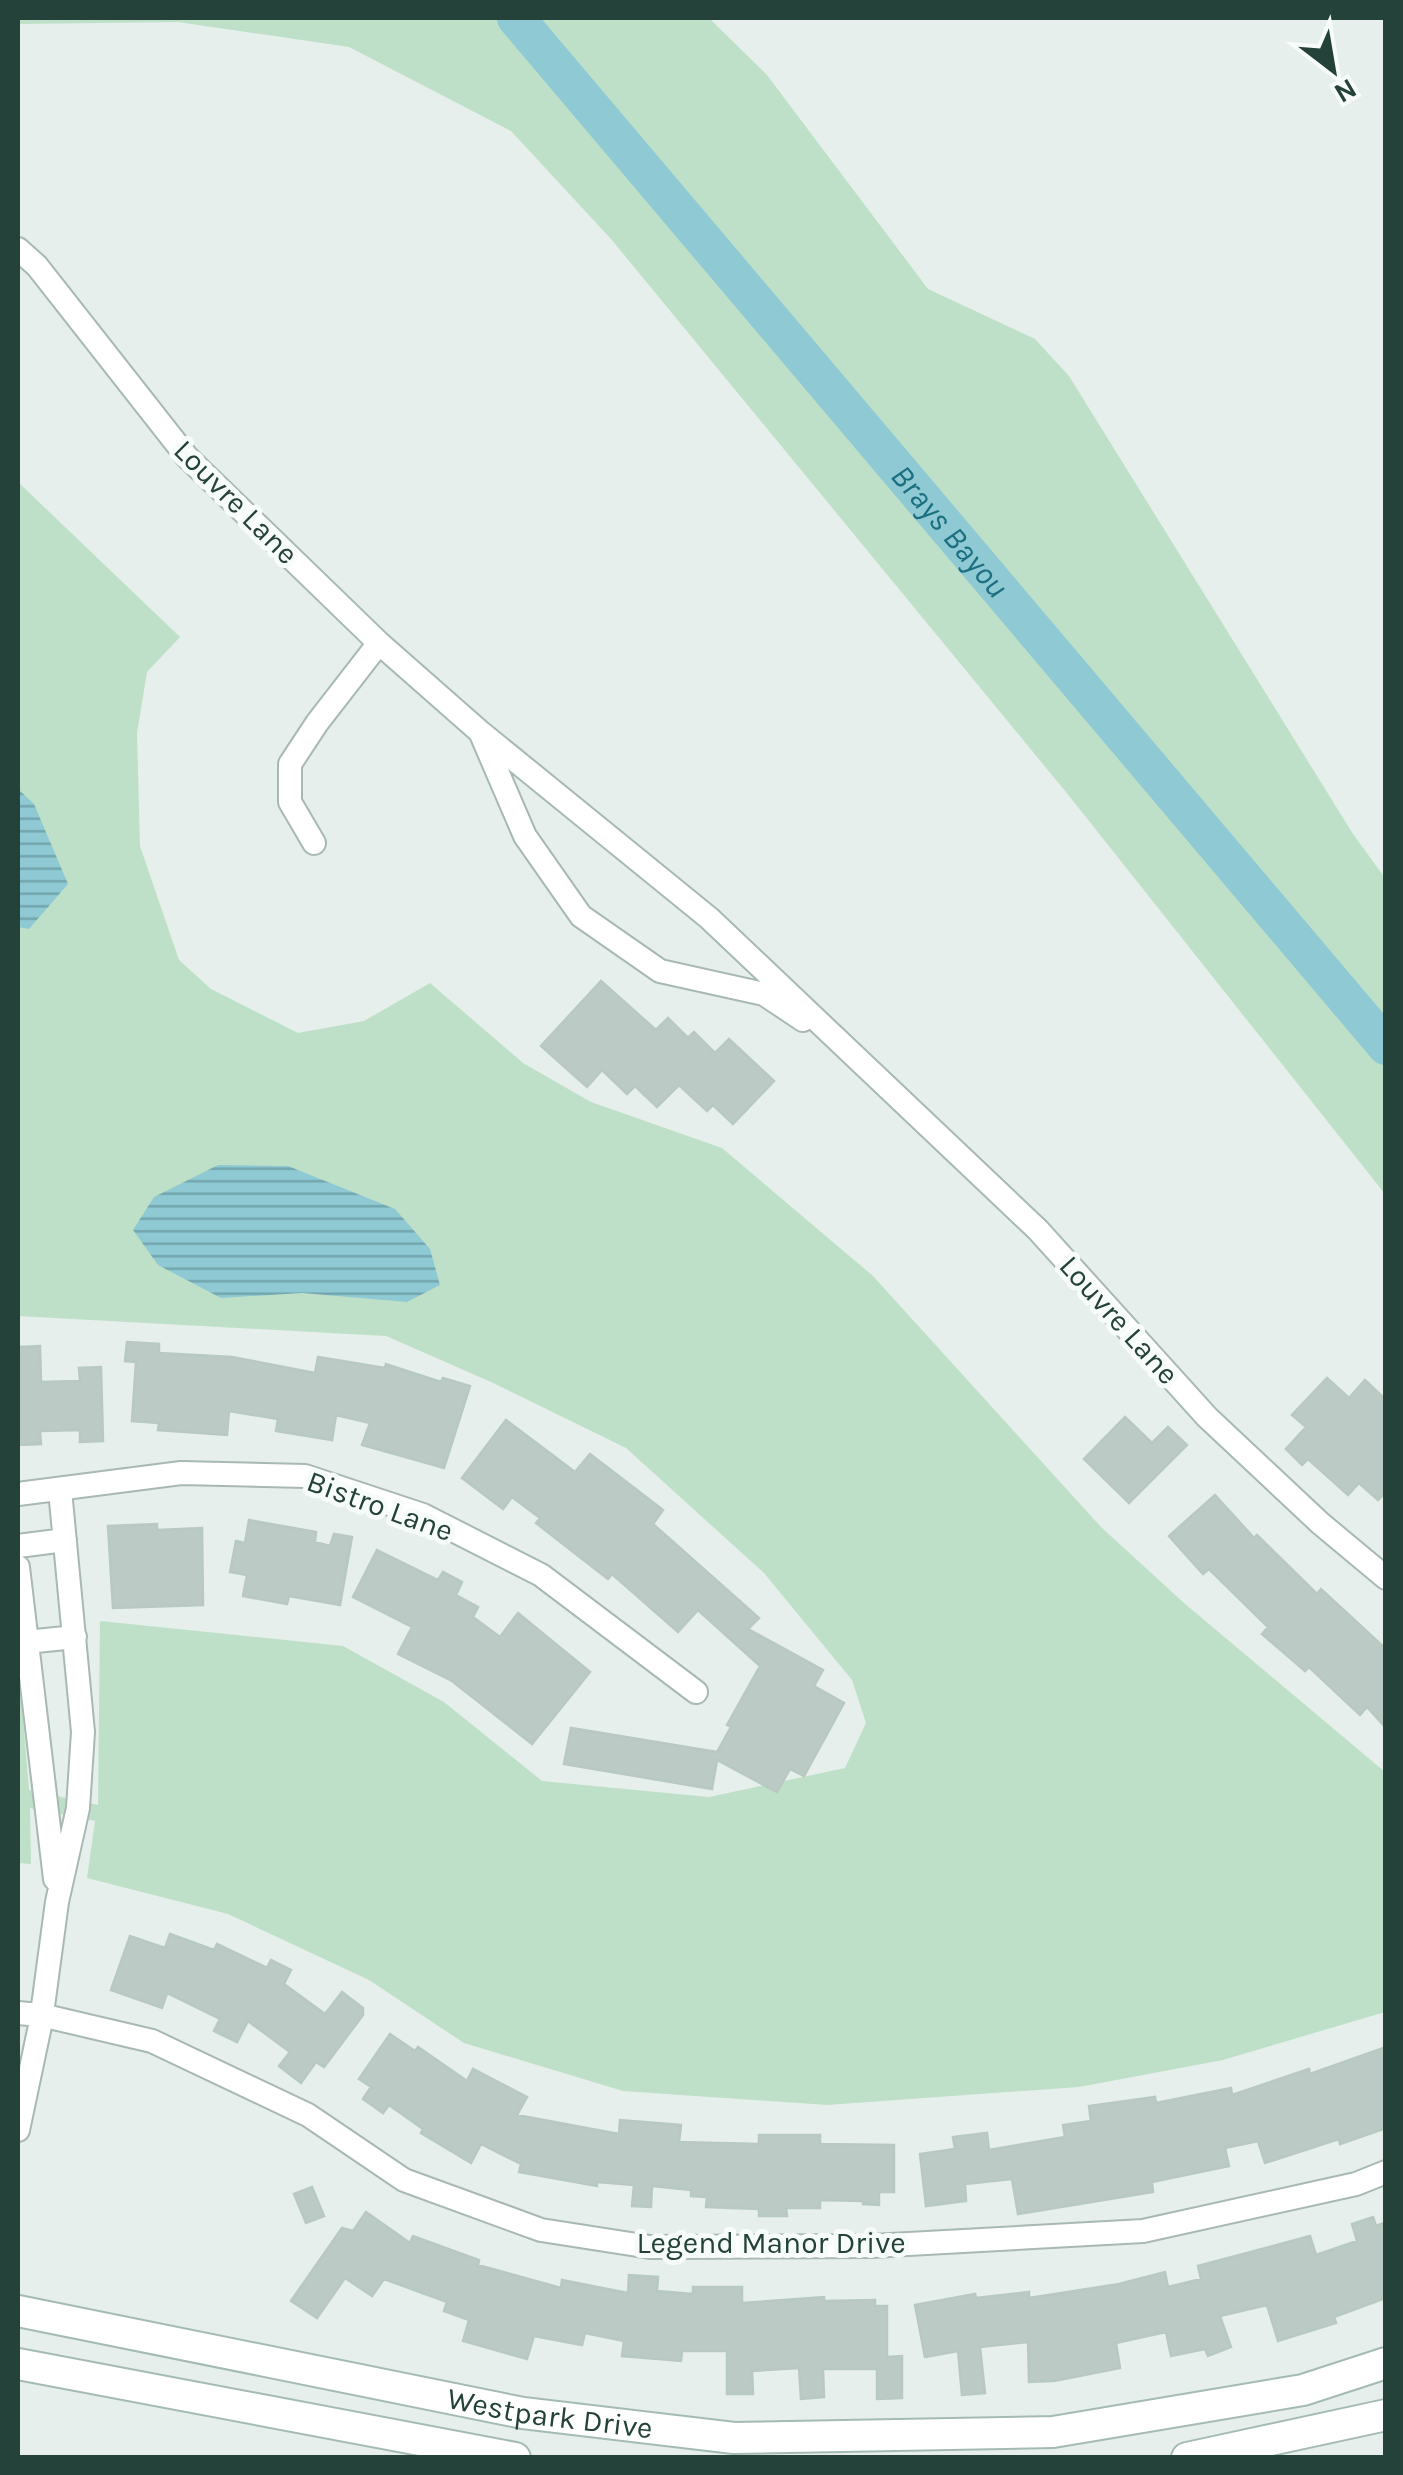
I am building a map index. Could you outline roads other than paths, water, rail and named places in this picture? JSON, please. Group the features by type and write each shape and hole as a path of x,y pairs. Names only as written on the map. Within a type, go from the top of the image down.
{"main road":[{"name":"Westpark Drive","path":"18,2310 524,2414 734,2438 1053,2432 1303,2390 1386,2363"},
{"name":"Westpark Drive","path":"18,2364 514,2458"},
{"path":"1187,2458 1386,2415"}],"street":[{"name":"Louvre Lane","path":"18,249 37,266 187,457 379,644 479,731 709,918 1038,1230 1206,1417 1320,1523 1386,1578"},
{"path":"314,843 290,802 290,764 379,644"},
{"name":"Louvre Lane","path":"479,731 525,836 581,916 660,971 764,994 857,1056"},
{"name":"Bistro Lane","path":"18,1494 180,1473 305,1476 422,1514 542,1575 696,1692"},
{"path":"18,2130 29,2014 78,1808 81,1770 83,1732 60,1490"},
{"path":"18,1546 65,1540"},
{"path":"18,1567 56,1902"},
{"path":"26,1642 75,1637"},
{"name":"Legend Manor Drive","path":"29,2014 152,2041 308,2115 404,2180 541,2230 650,2247 872,2246 1144,2231 1356,2184 1386,2172"}],"water":[{"path":"18,789 34,804 68,884 29,929 18,927"},
{"path":"218,1165 288,1166 395,1209 430,1249 440,1285 407,1302 302,1293 221,1298 158,1265 133,1230 154,1197"}],"waterway":[{"name":"Brays Bayou","path":"516,18 1386,1046"}]}
